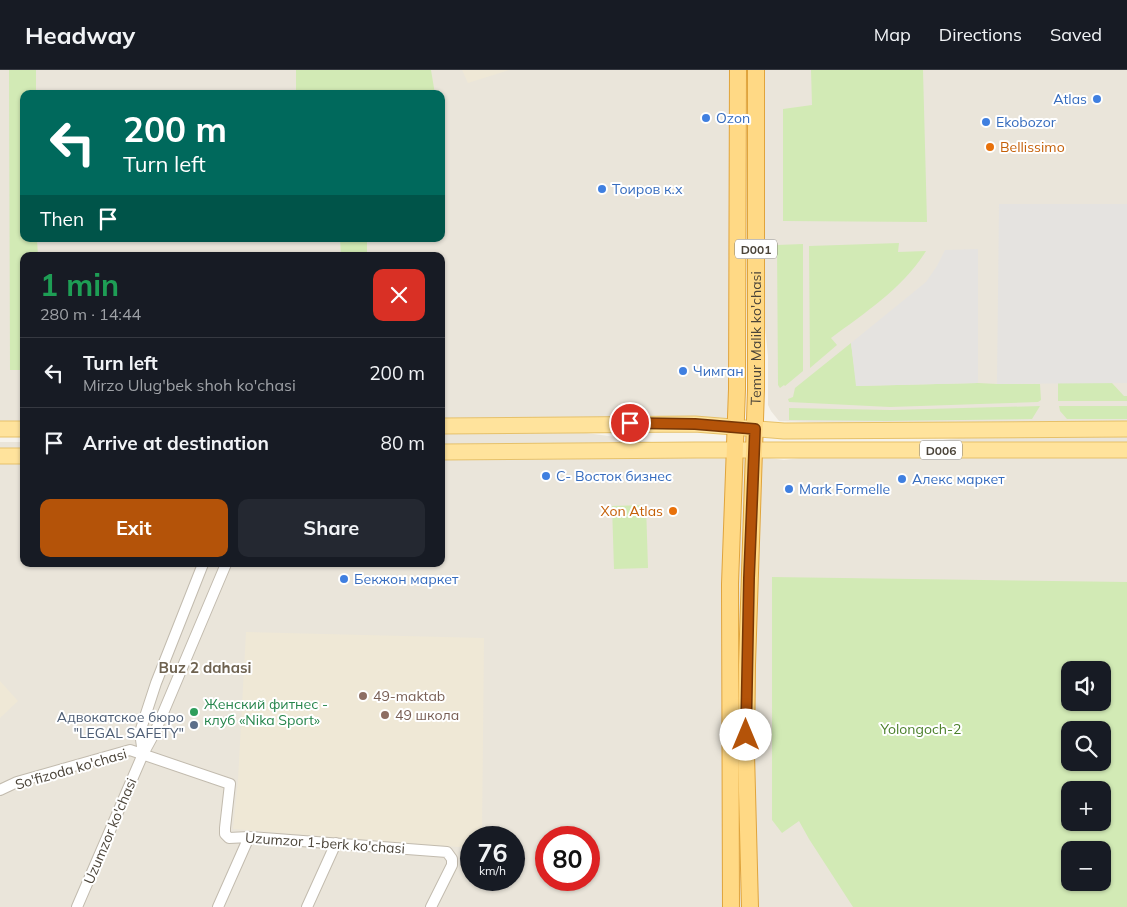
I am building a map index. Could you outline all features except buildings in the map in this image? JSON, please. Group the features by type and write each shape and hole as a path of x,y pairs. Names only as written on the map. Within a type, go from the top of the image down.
{"highway":[{"name":"Temur Malik ko'chasi","path":"731,907 730,584 735,450 738,70"},
{"name":"Temur Malik ko'chasi","path":"750,907 746,753 755,429 756,70"}],"main road":[{"path":"445,426 695,424 755,429"},
{"path":"471,426 471,452"},
{"path":"0,429 20,429"},
{"name":"D006","path":"755,429 784,431 1127,429"},
{"path":"946,430 946,450"},
{"path":"445,452 754,450"},
{"name":"D006","path":"754,450 1127,450"},
{"path":"0,456 20,456"}],"street":[{"name":"Uzumzor ko'chasi","path":"143,754 140,732 156,683 202,567"},
{"name":"Uzumzor ko'chasi","path":"77,907 143,754 155,732 225,567"},
{"name":"So'fizoda ko'chasi","path":"0,790 17,782 130,750 143,754"},
{"name":"Uzumzor 1-berk ko'chasi","path":"143,754 230,784 225,834 229,838 248,837 447,852 452,857 452,865 432,907"},
{"path":"218,907 248,837"},
{"path":"307,907 336,843"}],"shaded area":[{"path":"0,70 738,70 735,427 535,426 784,460 1029,429 779,421 771,411 768,405 768,356 756,242 756,70 1127,70 1127,907 0,907 0,442 20,442 20,567 445,567 445,252 20,252 20,429 0,429"},
{"path":"462,70 509,70 468,83"},
{"path":"999,204 1127,204 1127,383 997,384"},
{"path":"978,249 978,383 856,386 851,343 926,282 945,250"},
{"name":"49-maktab","path":"246,632 484,638 482,826 460,826 460,847 233,829 238,780"},
{"path":"0,681 18,701 0,718"}],"green space":[{"path":"9,70 36,70 36,90 20,90 20,242 37,242 38,252 20,252 20,370 10,370"},
{"path":"296,70 431,70 434,90 296,90"},
{"path":"811,70 923,70 927,222 783,221 783,109 812,105"},
{"path":"340,242 367,242 367,252 341,252"},
{"path":"899,243 898,252 926,251 906,277 883,299 831,338 837,345 810,368 809,246"},
{"path":"803,244 803,371 780,388 778,385 777,245"},
{"path":"851,343 857,386 978,383 1040,384 1041,400 1038,402 890,407 789,402 788,399 793,397 795,388"},
{"path":"1058,383 1112,383 1124,396 1127,396 1127,401 1058,401"},
{"path":"1040,406 1032,419 789,420 789,408 891,410"},
{"path":"1059,406 1127,406 1127,419 1067,419 1060,411"},
{"path":"646,505 648,568 614,569 612,506"},
{"name":"Yolongoch-2","path":"772,577 1127,582 1127,907 853,907 799,821 782,833 772,820"}],"place":[{"name":"Atlas","path":"1097,99"},
{"name":"Ozon","path":"706,118"},
{"name":"Ekobozor","path":"986,122"},
{"name":"Bellissimo","path":"990,147"},
{"name":"Тоиров к.х","path":"602,189"},
{"name":"Чимган","path":"683,371"},
{"name":"С- Восток бизнес","path":"546,476"},
{"name":"Алекс маркет","path":"902,479"},
{"name":"Mark Formelle","path":"789,489"},
{"name":"Xon Atlas","path":"673,511"},
{"name":"Бекжон маркет","path":"344,579"},
{"name":"49-maktab","path":"363,696"},
{"name":"Женский фитнес - клуб «Nika Sport»","path":"194,712"},
{"name":"49 школа","path":"385,715"},
{"name":"Адвокатское бюро \"LEGAL SAFETY\"","path":"194,725"}],"district":[{"name":"Buz 2 dahasi","path":"205,667"}],"route":[{"path":"630,423 695,424 755,429 749,578 746,735"}]}
